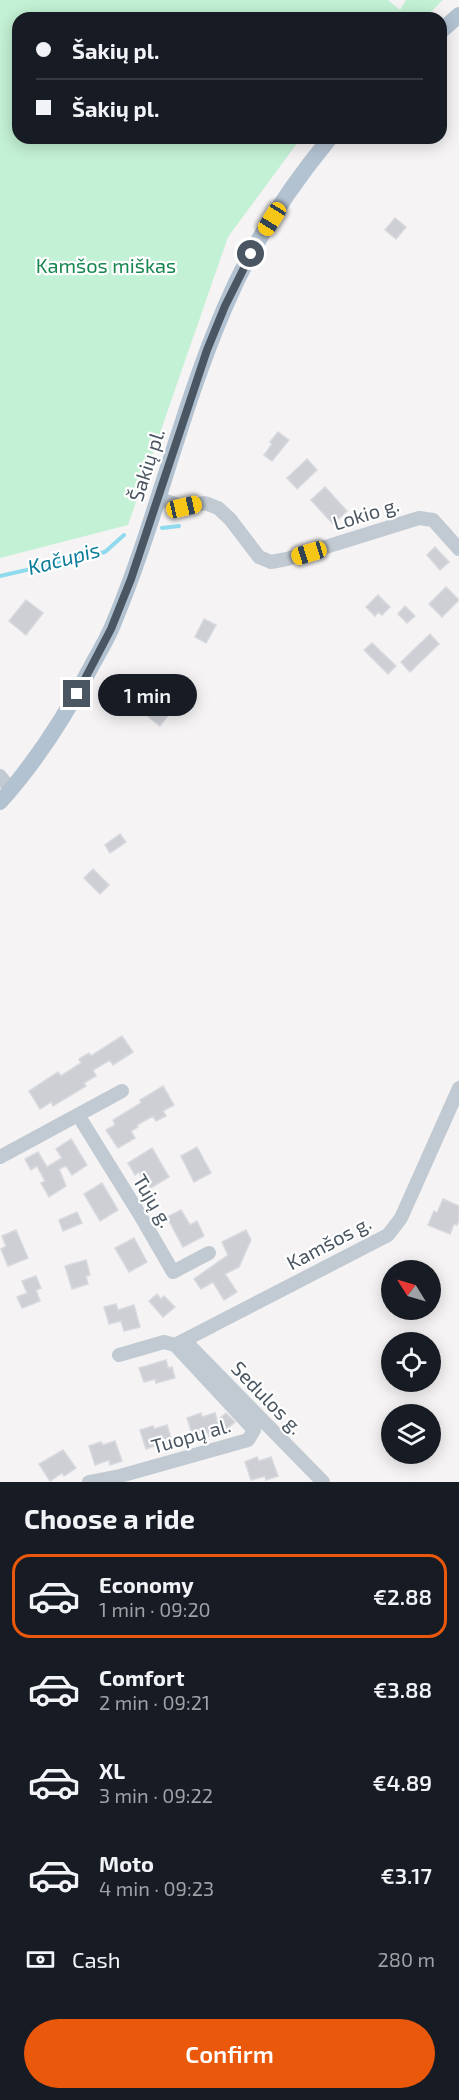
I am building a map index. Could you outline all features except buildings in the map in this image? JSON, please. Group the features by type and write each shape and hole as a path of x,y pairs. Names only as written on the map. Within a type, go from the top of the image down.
{"main road":[{"path":"447,26 459,15"},
{"name":"Šakių pl.","path":"5,796 54,731 77,694 111,629 158,498 207,350 242,271 284,199 325,144"}],"street":[{"name":"Lokio g.","path":"158,498 184,507 205,503 218,508 231,519 258,557 271,562 419,518 433,520 459,549"},
{"path":"0,776 5,796"},
{"name":"Kamšos g.","path":"180,1343 388,1235 401,1218 459,1088"},
{"path":"0,1157 122,1091"},
{"name":"Tujų g.","path":"78,1115 140,1215 172,1272 209,1253"},
{"path":"119,1355 164,1342 180,1343"},
{"name":"Tuopų al.","path":"89,1482 120,1476 248,1440 254,1430 180,1343"},
{"name":"Sedulos g.","path":"180,1343 323,1482"}],"green space":[{"name":"Kamšos miškas","path":"0,0 388,0 400,10 406,0 443,0 431,12 12,12 12,144 297,144 228,237 128,525 0,558"}],"waterway":[{"name":"Kačupis","path":"162,528 179,526"},
{"name":"Kačupis","path":"0,576 105,552 124,535"}],"route":[{"path":"77,694 111,629 131,579 207,350 225,306 251,254"}]}
